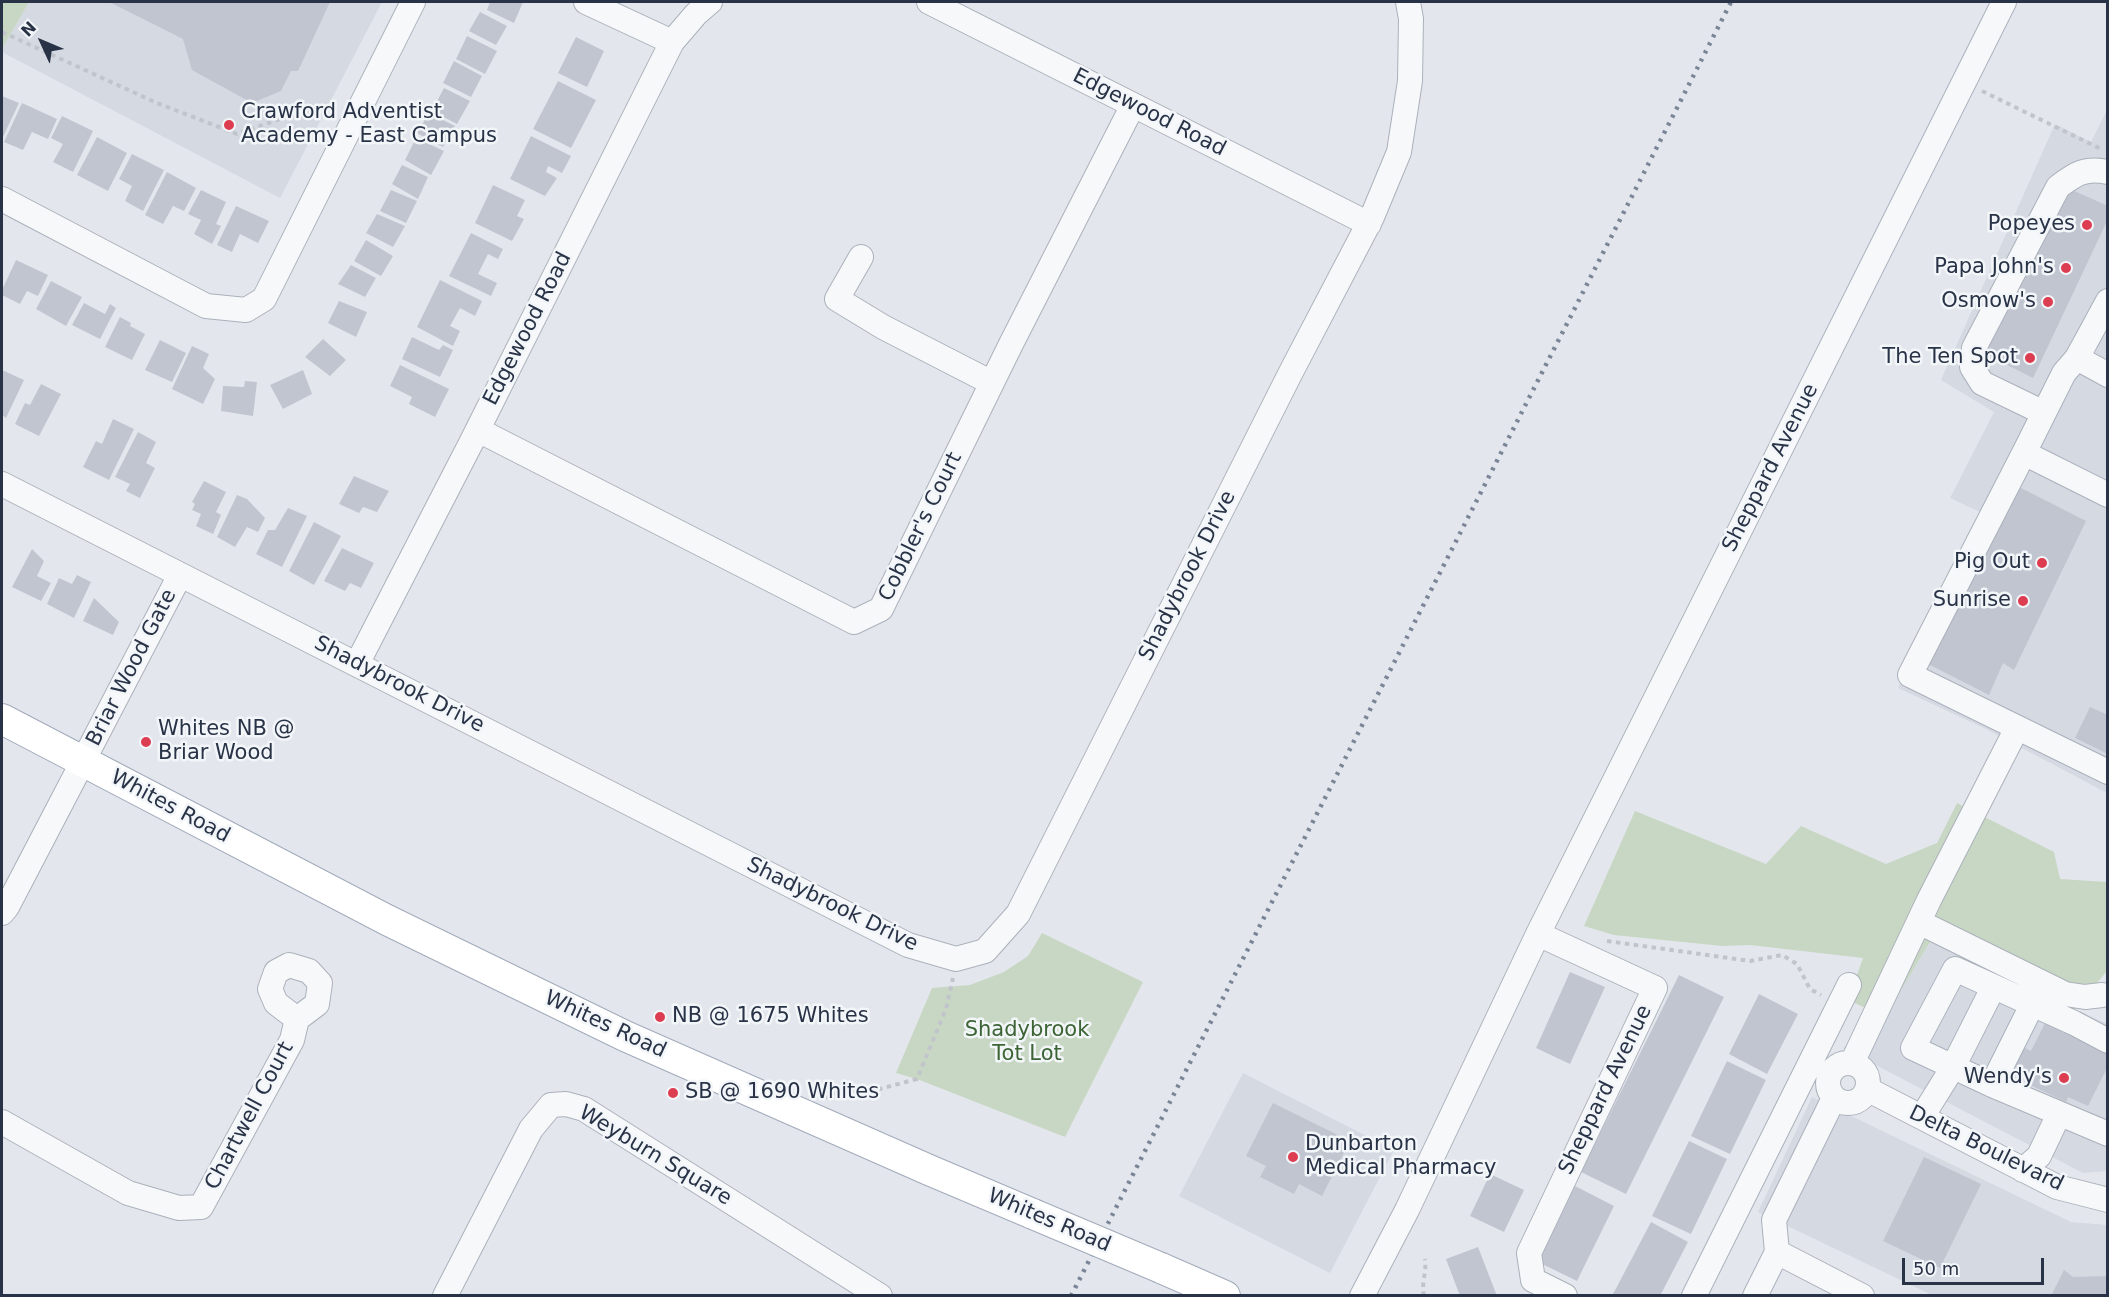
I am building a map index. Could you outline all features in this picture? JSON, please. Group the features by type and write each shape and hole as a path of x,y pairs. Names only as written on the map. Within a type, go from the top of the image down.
{"main road":[{"name":"Whites Road","path":"2,719 397,925 625,1036 1224,1296"}],"street":[{"path":"2,200 206,306 246,310 264,299 413,2"},
{"path":"586,2 672,42"},
{"name":"Edgewood Road","path":"357,664 478,430 672,42 696,14 710,2"},
{"name":"Edgewood Road","path":"929,2 1369,224"},
{"name":"Shadybrook Drive","path":"2,484 908,945 956,959 985,951 1018,914 1291,372 1369,224 1399,152 1410,81 1411,19 1408,2"},
{"name":"Sheppard Avenue","path":"1362,1296 1407,1210 1538,934 2004,2"},
{"name":"Cobbler's Court","path":"478,430 854,622 881,609 1133,105"},
{"path":"2044,413 1982,383 1972,367 1974,348 2058,187 2075,174 2094,169 2108,172"},
{"path":"861,257 837,298 883,327 992,383"},
{"path":"2108,300 2077,358 2064,373 1910,675 2108,772"},
{"path":"2077,358 2108,375"},
{"path":"2024,453 2108,495"},
{"name":"Briar Wood Gate","path":"2,914 180,575"},
{"path":"1694,1296 1918,922 2017,728"},
{"path":"1918,922 2065,994 2085,997 2102,995"},
{"name":"Sheppard Avenue","path":"1538,934 1655,988 1528,1253 1533,1280 1565,1296"},
{"path":"2108,1041 1954,969 1913,1048 1992,1085 2108,1134"},
{"path":"1922,1117 1953,1067 1993,988"},
{"path":"1832,1065 1864,1070 1868,1082 1864,1095 1853,1102 1846,1103 1834,1098 1828,1087 1827,1080 1832,1065 1845,994"},
{"path":"1992,1085 2032,1005"},
{"name":"Chartwell Court","path":"2,1122 128,1194 179,1208 201,1207 292,1040 297,1019"},
{"name":"Delta Boulevard","path":"1867,1089 2057,1187 2108,1200"},
{"path":"1755,1296 1777,1252 1774,1220 1834,1098"},
{"name":"Weyburn Square","path":"445,1296 531,1129 551,1105 566,1104 584,1109 880,1296"},
{"path":"2023,1170 2039,1156 2060,1114"},
{"path":"1777,1252 1862,1296"}],"path":[{"path":"2,32 157,104 237,134 318,106"},
{"path":"1964,82 2108,152"},
{"path":"1600,940 1750,961 1782,955 1797,964 1810,989 1845,994"},
{"path":"802,1114 843,1090 872,1091 917,1079 946,1009 956,959"},
{"path":"1424,1296 1422,1285 1426,1270 1425,1258"}],"shaded area":[{"name":"Crawford Adventist Academy - East Campus","path":"29,2 382,2 280,198 2,52"},
{"path":"2107,110 2107,793 1986,729 1898,688 1982,513 1950,498 1994,412 1941,380 2055,124 2091,142"},
{"path":"1930,942 2107,1024 2107,1171 2083,1173 1843,1048 1885,1017"},
{"path":"1243,1073 1394,1150 1330,1273 1179,1196"},
{"path":"1812,1097 2071,1222 2107,1225 2107,1295 1932,1295 1758,1212"}],"green space":[{"path":"2,2 29,2 2,49"},
{"path":"1957,803 2054,852 2060,879 2107,882 2107,971 2074,1010 1930,942 1885,1017 1848,1000 1863,958 1750,945 1722,946 1614,935 1584,926 1635,811 1766,864 1801,826 1886,864 1937,843"},
{"name":"Shadybrook Tot Lot","path":"1042,933 1143,982 1065,1137 917,1079 896,1073 932,988 970,985 1004,972 1028,956"}],"building":[{"path":"109,2 330,2 298,71 291,71 281,91 252,103 192,70 183,39"},
{"path":"490,2 523,2 514,23 487,10"},
{"path":"480,12 507,26 496,45 469,31"},
{"path":"467,36 497,51 485,74 456,59"},
{"path":"576,37 604,51 587,87 558,73"},
{"path":"454,61 482,76 471,97 443,83"},
{"path":"558,81 596,100 571,148 533,129"},
{"path":"444,88 470,101 457,124 432,111"},
{"path":"2,96 19,103 2,139"},
{"path":"22,103 57,119 48,139 32,132 23,150 4,142"},
{"path":"429,113 455,126 443,147 417,133"},
{"path":"62,116 93,131 73,172 53,162 63,144 51,138"},
{"path":"531,136 571,156 562,173 548,166 546,172 557,178 545,196 510,179"},
{"path":"97,137 127,153 108,191 77,175"},
{"path":"416,138 444,151 431,175 405,160"},
{"path":"132,154 164,170 143,211 125,201 132,186 119,179"},
{"path":"402,165 428,177 418,199 392,184"},
{"path":"167,172 196,188 184,211 173,206 163,224 145,215"},
{"path":"493,185 525,200 517,216 524,219 512,241 475,223"},
{"path":"2063,186 2108,206 2108,219 2033,378 1982,352"},
{"path":"201,190 226,202 216,224 221,226 212,244 194,234 201,220 188,214"},
{"path":"391,190 417,201 406,223 380,211"},
{"path":"236,206 269,221 258,243 240,234 232,252 217,245"},
{"path":"377,214 405,226 393,247 366,233"},
{"path":"471,233 503,249 498,259 488,254 478,274 497,283 491,296 449,276"},
{"path":"366,240 393,256 381,276 354,261"},
{"path":"16,260 48,275 38,296 27,291 20,304 2,295 2,290"},
{"path":"351,265 376,278 365,297 338,284"},
{"path":"440,280 482,301 475,316 460,308 450,326 460,331 453,346 417,327"},
{"path":"51,281 82,297 66,326 36,309"},
{"path":"339,301 367,312 356,337 328,323"},
{"path":"84,303 105,314 110,304 116,308 100,339 72,325"},
{"path":"120,317 131,323 130,326 145,334 132,360 105,347"},
{"path":"412,337 439,350 443,345 453,350 440,377 402,359"},
{"path":"323,339 346,360 330,376 305,357"},
{"path":"160,340 186,353 172,382 145,370"},
{"path":"192,346 209,354 203,368 215,379 203,404 172,389"},
{"path":"400,365 449,389 435,417 409,404 412,397 390,386"},
{"path":"2,370 24,380 6,418 2,415"},
{"path":"303,370 312,394 283,409 270,385"},
{"path":"245,381 257,382 253,416 221,411 223,386 244,387"},
{"path":"41,384 61,394 39,436 15,424 25,403 30,405"},
{"path":"113,419 134,429 109,480 83,467 96,441 102,444"},
{"path":"138,432 156,442 146,463 155,468 140,498 126,491 130,484 115,477"},
{"path":"354,476 389,491 377,512 363,507 359,513 339,504"},
{"path":"204,481 226,492 216,512 221,515 213,534 196,526 201,514 192,510 195,504 192,502"},
{"path":"2021,488 2086,521 2014,670 2003,663 1989,695 1928,664 2007,499"},
{"path":"237,495 247,499 265,518 258,532 247,527 235,547 217,537"},
{"path":"288,508 307,516 282,567 256,554 268,530 275,530"},
{"path":"314,522 341,536 314,585 289,571"},
{"path":"342,548 374,563 361,588 350,583 345,591 324,581"},
{"path":"32,549 44,561 37,576 51,583 41,601 12,587"},
{"path":"77,575 91,582 74,618 47,604 59,578 72,584"},
{"path":"94,598 119,622 113,635 83,621"},
{"path":"2090,707 2108,715 2108,754 2075,738"},
{"path":"1570,972 1605,987 1570,1064 1536,1048"},
{"path":"1679,975 1724,997 1626,1194 1581,1172"},
{"path":"1759,994 1798,1014 1767,1074 1729,1054"},
{"path":"2048,1017 2108,1045 2108,1066 2088,1106 2068,1097 2066,1102 2026,1083 2029,1074 2011,1066 2021,1046 2031,1051"},
{"path":"1727,1061 1766,1080 1730,1154 1691,1136"},
{"path":"1273,1103 1350,1141 1322,1196 1299,1184 1294,1194 1260,1177 1266,1166 1246,1156"},
{"path":"1689,1141 1727,1159 1691,1234 1652,1216"},
{"path":"1924,1157 1981,1184 1940,1268 1883,1241"},
{"path":"1490,1174 1524,1190 1504,1232 1470,1216"},
{"path":"1575,1186 1614,1206 1577,1281 1538,1262"},
{"path":"1651,1222 1688,1242 1660,1296 1612,1296"},
{"path":"1478,1247 1497,1296 1460,1296 1446,1259"},
{"path":"2064,1270 2073,1277 2108,1276 2108,1296 2051,1296"}],"railway":[{"path":"1071,1296 1731,2"}],"place":[{"name":"Crawford Adventist Academy - East Campus","path":"229,125"},
{"name":"Popeyes","path":"2087,225"},
{"name":"Papa John's","path":"2066,268"},
{"name":"Osmow's","path":"2048,302"},
{"name":"The Ten Spot","path":"2030,358"},
{"name":"Pig Out","path":"2042,563"},
{"name":"Sunrise","path":"2023,601"},
{"name":"Whites NB @ Briar Wood","path":"146,742"},
{"name":"NB @ 1675 Whites","path":"660,1017"},
{"name":"Wendy's","path":"2064,1078"},
{"name":"SB @ 1690 Whites","path":"673,1093"},
{"name":"Dunbarton Medical Pharmacy","path":"1293,1157"}]}
